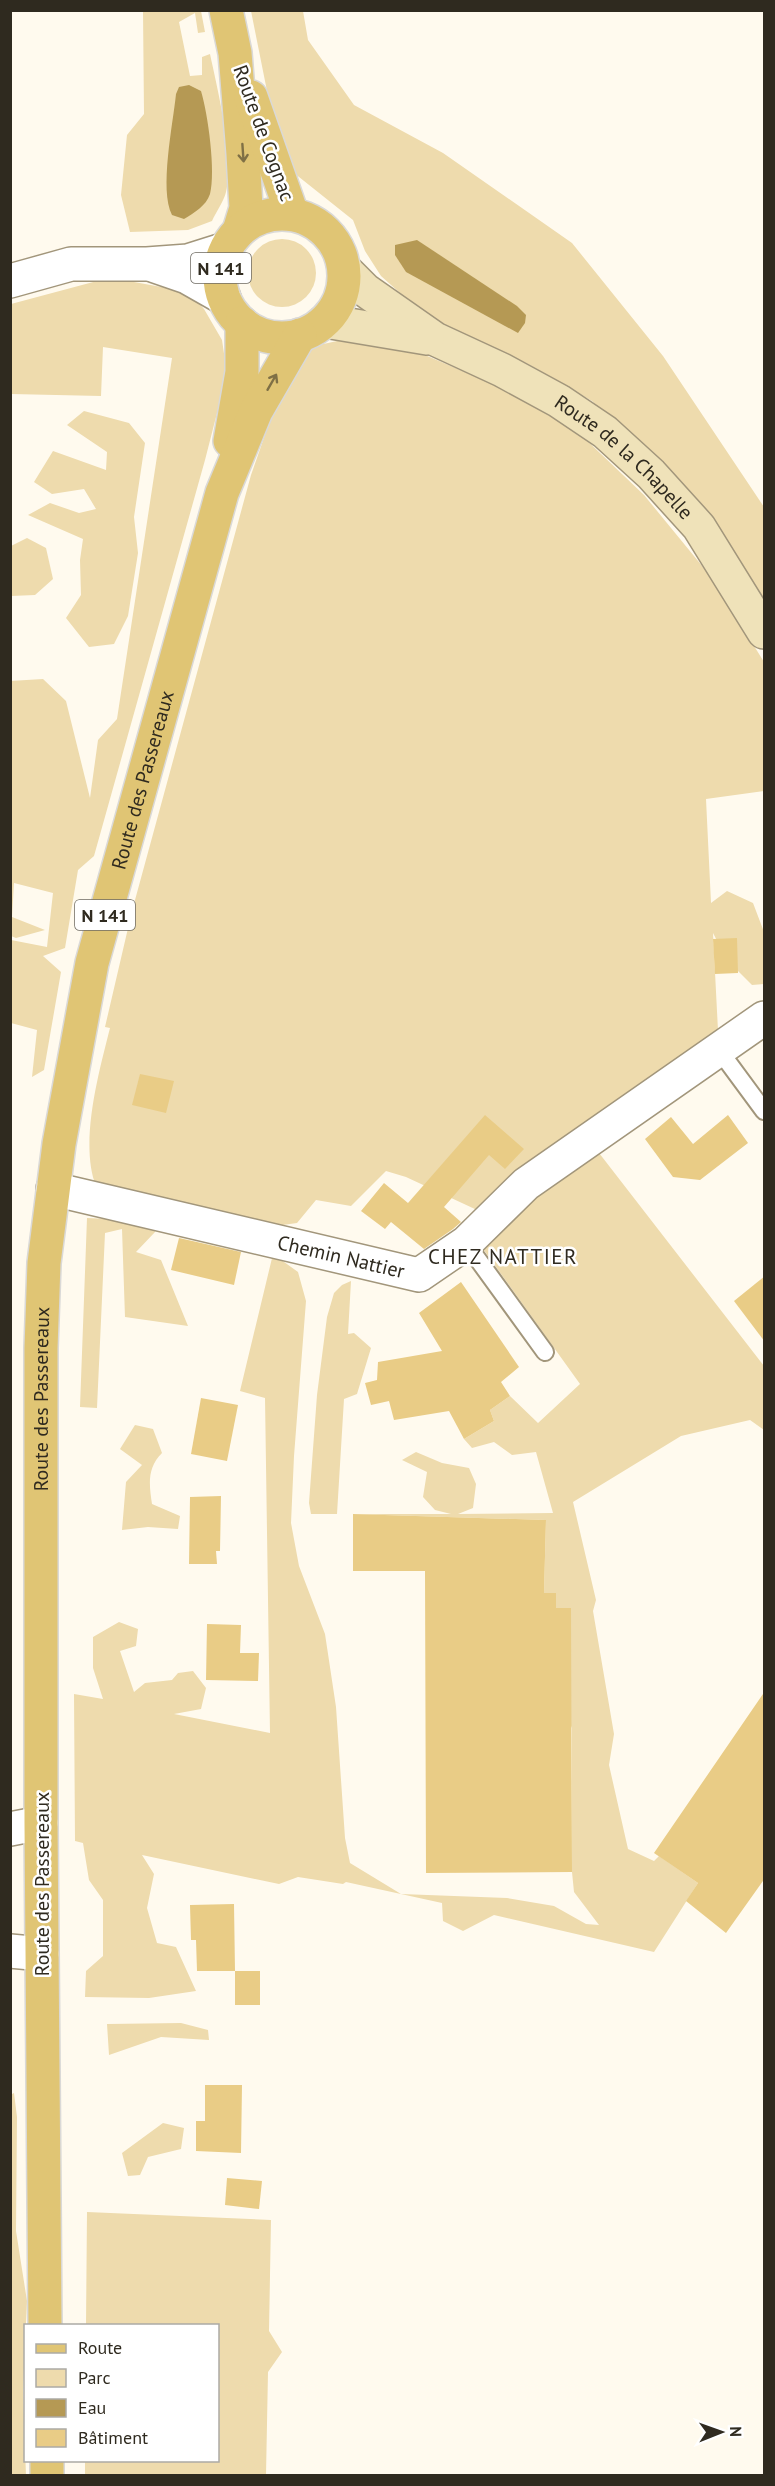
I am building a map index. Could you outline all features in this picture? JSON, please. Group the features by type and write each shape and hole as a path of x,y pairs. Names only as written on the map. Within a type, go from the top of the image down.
{"main road":[{"name":"Route de Cognac","path":"226,10 235,53 292,214"},
{"name":"Route de Cognac","path":"232,240 246,208 235,53"},
{"name":"N 141","path":"233,311 220,282 221,265 232,240 255,220 273,214 292,214"},
{"path":"292,214 311,220 327,233 339,250 344,269"},
{"name":"N 141","path":"312,328 340,297 344,269"},
{"name":"Route de la Chapelle","path":"344,269 365,290 435,339 540,391 605,432 651,474 699,527 765,632"},
{"path":"233,311 260,333 279,338 312,328"},
{"name":"Route des Passereaux","path":"45,2324 26,1952 26,1826 44,1263 67,1093 92,963 222,493 242,372 233,311"},
{"name":"Route de la Chapelle","path":"312,328 435,339"},
{"name":"Route des Passereaux","path":"222,493 256,411 312,328"}],"street":[{"path":"10,280 71,264 147,264 188,261 232,240"},
{"path":"147,264 187,277 233,311"},
{"name":"Chemin Nattier","path":"53,1189 419,1275 466,1243 526,1184 765,1018"}],"lane":[{"path":"719,1050 765,1111"},
{"path":"466,1243 545,1352"}],"green space":[{"path":"143,11 201,11 205,32 198,33 195,13 179,22 190,76 202,75 202,57 210,54 217,85 227,143 226,192 212,221 188,230 130,232 121,195 127,135 144,114"},
{"path":"251,11 303,11 308,40 354,105 443,153 572,243 663,356 764,507 764,611 713,524 592,401 528,364 428,318 381,276 365,251 353,220 294,173 267,91"},
{"path":"282,239 295,242 306,249 313,260 316,273 313,286 306,297 295,304 282,307 269,304 258,297 251,286 248,273 251,260 258,249 269,242"},
{"path":"97,281 134,282 189,292 204,309 222,340 227,374 94,856 78,870 65,948 43,956 61,972 44,1070 32,1077 37,1030 11,1023 11,940 47,947 53,893 14,883 12,917 45,930 16,938 11,936 10,681 43,679 66,701 90,798 98,740 117,719 172,358 103,347 101,396 11,394 11,304"},
{"path":"351,338 425,355 556,411 644,495 712,578 764,662 764,791 706,799 711,903 727,891 753,903 764,932 764,984 752,985 727,960 713,933 719,1050 589,1140 764,1366 764,1430 750,1420 681,1436 573,1502 596,1600 593,1611 614,1734 609,1765 628,1849 654,1861 659,1856 698,1883 654,1952 494,1915 463,1931 443,1921 442,1903 346,1882 343,1884 298,1877 279,1884 142,1855 154,1874 147,1908 157,1943 176,1947 196,1991 149,1998 85,1997 86,1971 103,1956 103,1900 89,1880 83,1843 75,1841 74,1694 103,1699 93,1668 93,1637 119,1622 138,1629 136,1646 120,1651 134,1692 145,1683 172,1680 178,1673 193,1671 206,1688 201,1709 174,1714 270,1733 265,1398 240,1391 273,1254 298,1272 306,1301 291,1523 299,1566 325,1634 336,1707 345,1838 350,1863 401,1894 507,1898 554,1906 586,1924 599,1925 574,1892 572,1728 560,1704 563,1608 556,1608 556,1593 544,1593 546,1520 353,1514 451,1514 435,1510 423,1497 427,1472 402,1460 416,1452 442,1463 469,1468 476,1484 473,1508 458,1514 553,1513 536,1452 512,1455 494,1442 472,1448 464,1439 494,1421 490,1410 510,1396 538,1423 580,1384 473,1235 477,1210 406,1177 386,1171 351,1206 316,1200 297,1223 268,1227 96,1186 91,1169 89,1149 92,1107 110,1028 105,1027 132,911 251,475 275,406 305,348"},
{"path":"84,411 129,423 145,443 134,517 138,553 128,616 114,644 89,647 66,618 81,595 80,560 83,539 28,515 50,503 79,513 96,509 84,489 52,494 34,482 53,451 106,470 107,452 67,425"},
{"path":"27,538 46,548 53,579 35,595 11,596 11,546"},
{"path":"87,1218 154,1221 155,1232 136,1252 161,1260 188,1326 125,1317 122,1229 105,1233 97,1408 80,1407"},
{"path":"351,1281 348,1334 354,1333 371,1348 357,1394 344,1399 337,1514 311,1514 309,1503 317,1395 327,1317 334,1293 342,1285"},
{"path":"135,1425 153,1429 162,1453 151,1470 152,1504 180,1516 178,1529 148,1527 122,1530 126,1482 142,1465 120,1449"},
{"path":"181,2023 208,2030 209,2040 161,2037 109,2055 107,2024"},
{"path":"14,2093 17,2117 16,2231 27,2301 26,2324 24,2324 23,2391 26,2476 12,2475 10,2435 10,2095"},
{"path":"163,2123 184,2128 181,2149 148,2157 140,2175 128,2176 122,2153"},
{"path":"87,2212 271,2220 269,2331 282,2352 268,2372 266,2475 85,2475 85,2462 219,2462 219,2324 86,2324"}],"water":[{"path":"189,85 201,91 209,128 212,184 206,202 184,219 172,215 168,204 167,174 176,94 179,87"},
{"path":"417,240 517,306 526,315 525,323 518,333 406,272 395,255 395,245"}],"building":[{"path":"737,938 738,973 715,974 713,939"},
{"path":"140,1074 174,1081 166,1113 132,1105"},
{"path":"485,1115 524,1149 505,1169 489,1155 444,1207 461,1222 453,1229 424,1249 391,1222 385,1229 361,1211 384,1183 408,1203"},
{"path":"728,1115 748,1143 700,1180 673,1177 645,1139 671,1117 693,1144"},
{"path":"179,1238 241,1252 234,1285 171,1270"},
{"path":"765,1276 765,1342 734,1301"},
{"path":"461,1282 519,1367 501,1382 510,1396 490,1410 494,1421 464,1439 449,1411 394,1420 389,1401 371,1405 365,1383 377,1380 378,1362 442,1351 419,1313"},
{"path":"201,1398 238,1405 227,1461 191,1454"},
{"path":"221,1496 220,1551 216,1551 217,1564 189,1564 190,1497"},
{"path":"353,1514 546,1520 544,1593 556,1593 556,1608 571,1608 572,1872 426,1873 425,1571 353,1571"},
{"path":"207,1624 241,1625 240,1653 259,1653 258,1681 206,1680"},
{"path":"765,1691 765,1878 726,1933 686,1901 698,1883 654,1853"},
{"path":"234,1904 235,1971 197,1971 196,1940 191,1940 190,1905"},
{"path":"235,1971 260,1971 260,2005 235,2005"},
{"path":"205,2085 242,2085 241,2153 196,2151 196,2121 205,2121"},
{"path":"227,2178 262,2181 259,2209 225,2205"}],"district":[{"name":"CHEZ NATTIER","path":"503,1256"}]}
